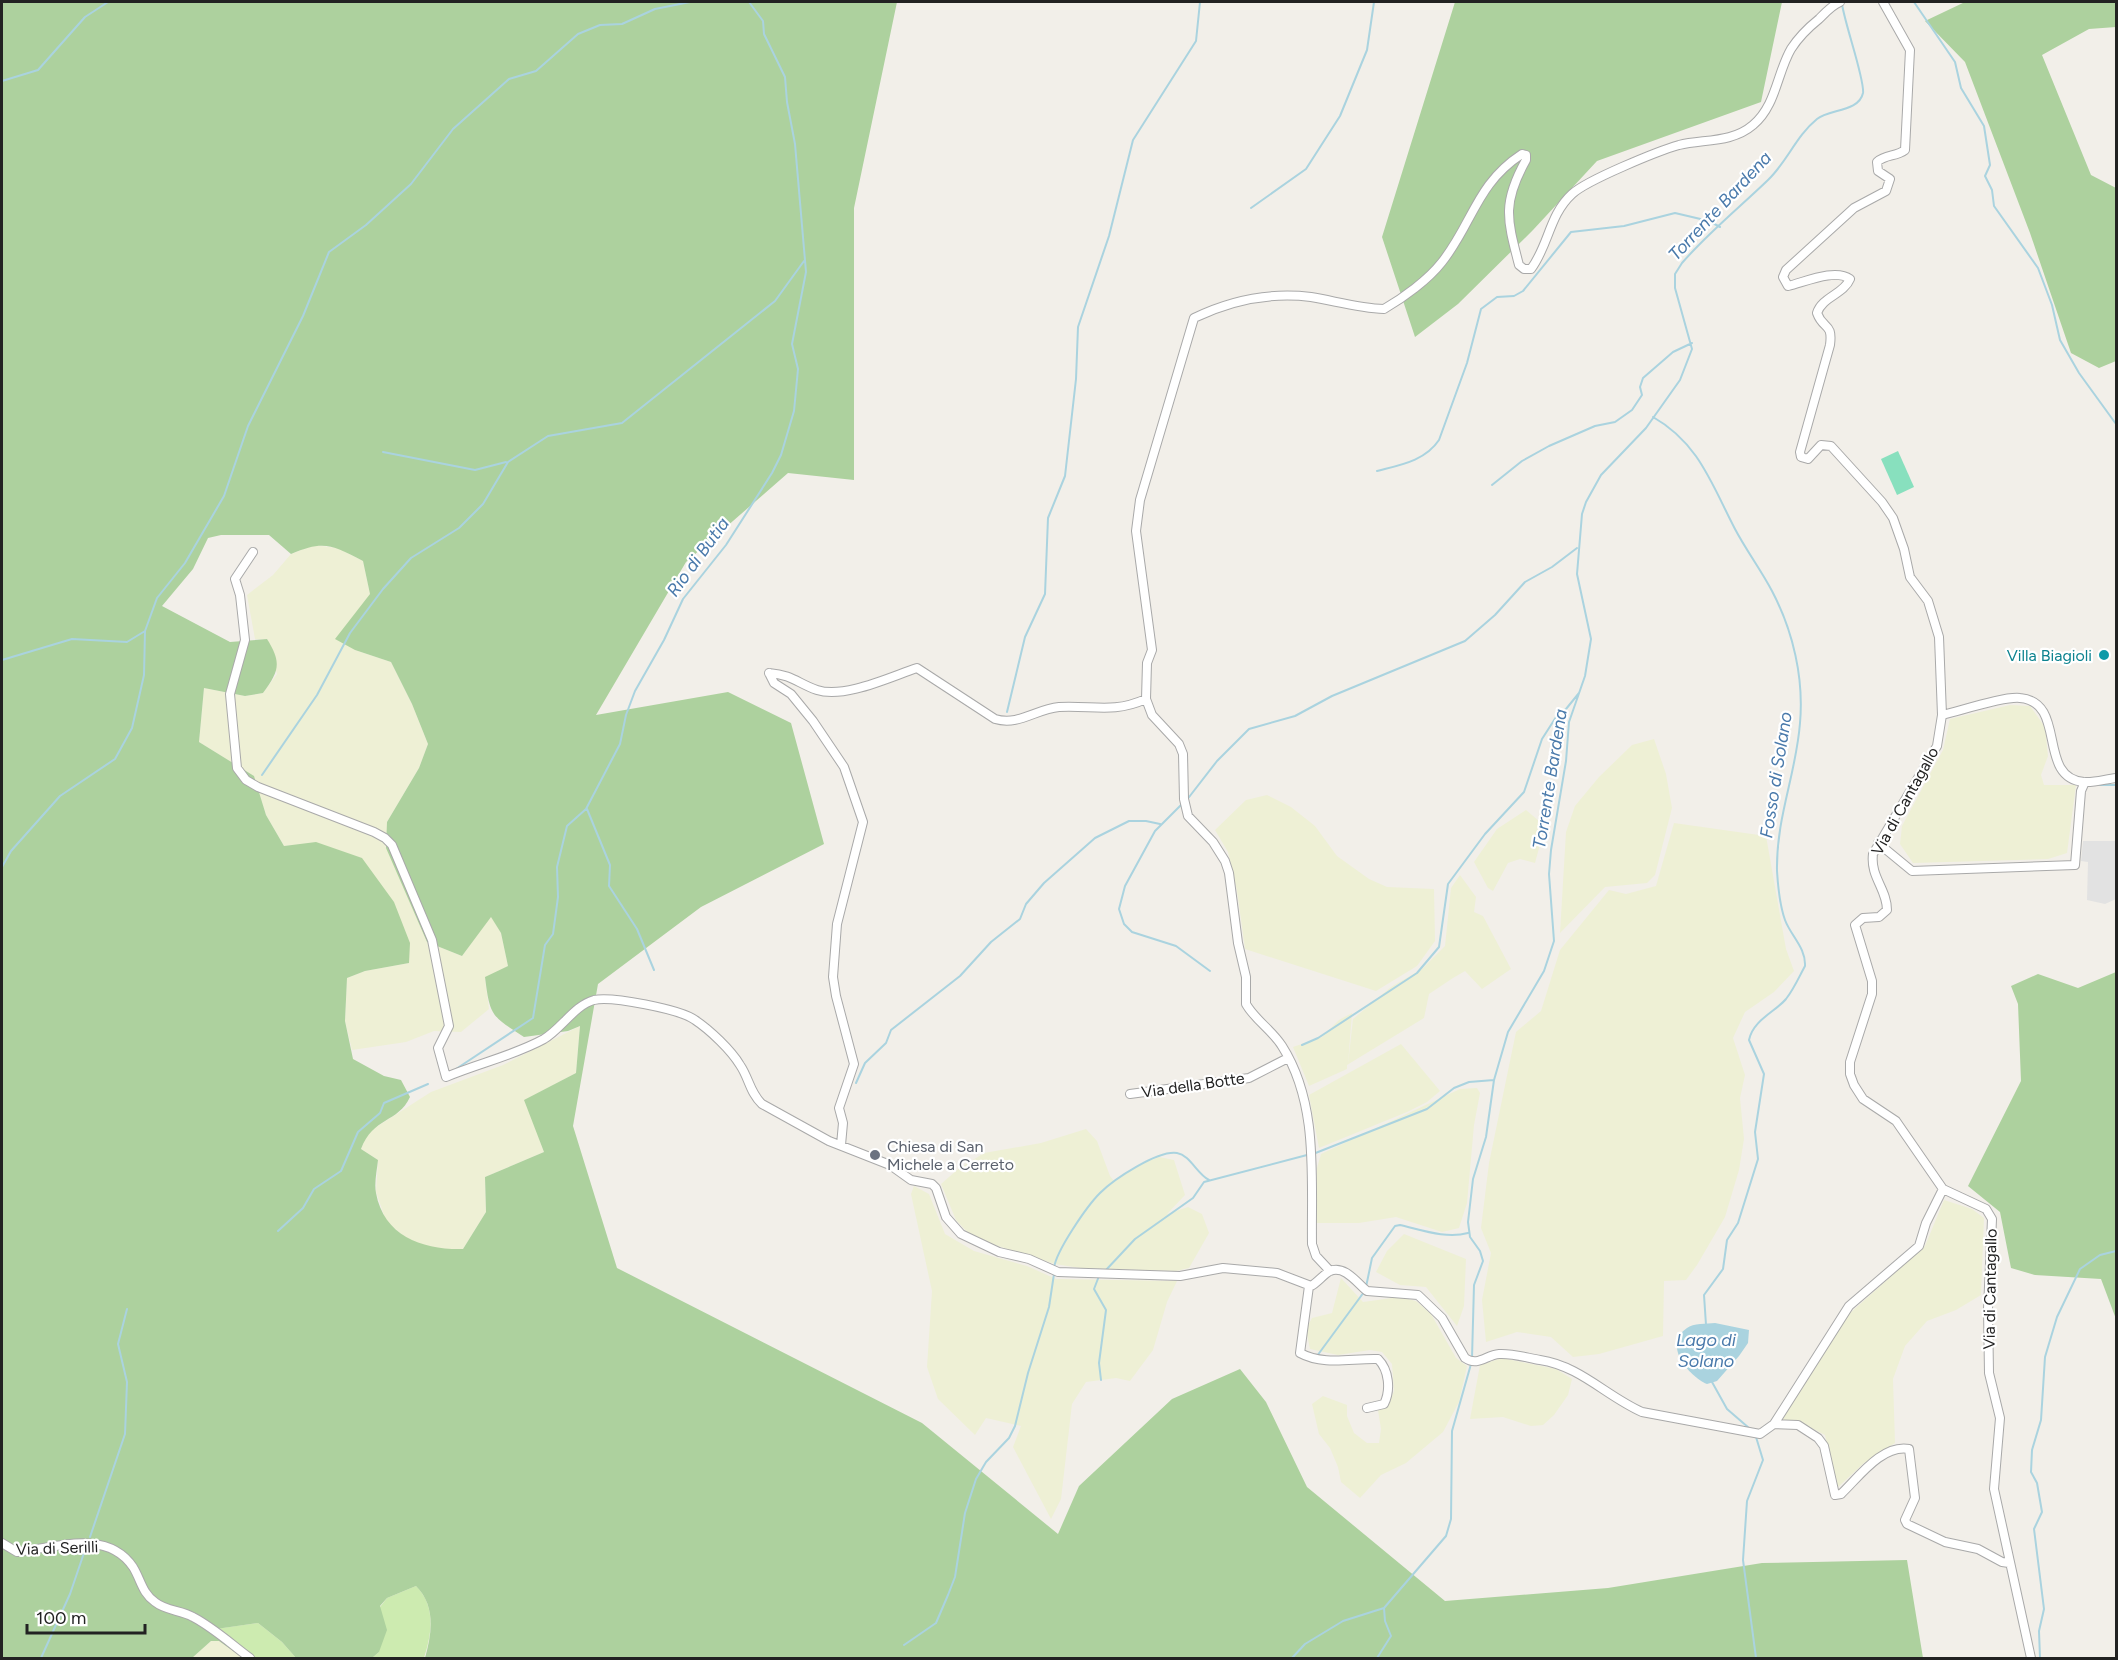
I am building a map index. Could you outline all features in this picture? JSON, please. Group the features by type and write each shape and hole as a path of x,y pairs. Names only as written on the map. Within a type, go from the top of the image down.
{"street":[{"path":"1838,2 1792,48 1778,86 1761,118 1750,128 1733,137 1679,146 1598,177 1573,192 1555,212 1532,269 1524,269 1519,265 1508,214 1510,195 1526,160 1526,155 1522,154 1509,162 1484,188 1441,264 1384,309 1311,297 1262,296 1213,308 1194,318 1140,500 1136,531 1152,650 1147,663 1146,699 1152,715 1179,744 1183,754 1184,800 1188,816 1213,842 1225,861 1246,977 1246,1004 1281,1045 1288,1058 1310,1124 1312,1244 1316,1256 1330,1271 1352,1275 1367,1291 1418,1295 1442,1318 1465,1358 1473,1362 1498,1353 1543,1360 1571,1368 1626,1405 1641,1412 1742,1433 1760,1434 1774,1424 1849,1306 1919,1246 1926,1223 1943,1189"},
{"name":"Via di Cantagallo","path":"1883,2 1910,50 1905,150 1898,155 1883,157 1877,162 1878,171 1890,179 1886,191 1854,208 1786,270 1783,277 1788,286 1829,276 1844,275 1850,279 1847,287 1819,307 1816,314 1819,320 1828,325 1832,331 1800,452 1801,457 1808,459 1821,445 1830,446 1882,502 1893,518 1910,577 1928,601 1938,626 1941,733 1932,756 1873,854 1873,873 1887,903 1887,910 1879,917 1863,918 1855,926 1872,981 1872,994 1850,1062 1850,1074 1863,1099 1896,1121 1943,1189 1986,1209 1992,1219 1988,1309 1989,1372 2000,1426 1994,1489 2031,1659"},
{"path":"253,552 235,579 240,595 245,639 230,694 237,768 246,780 258,787 386,837 392,845 432,940 449,1026 438,1048 446,1077 507,1056 545,1038 591,1001 602,999 667,1007 695,1020 728,1051 740,1064 753,1096 762,1104 842,1145 890,1165 911,1180 932,1184 936,1188 946,1217 961,1234 999,1252 1029,1259 1053,1270 1180,1276 1223,1268 1277,1273 1309,1286 1322,1280 1330,1271"},
{"path":"842,1145 843,1123 839,1108 854,1064 833,977 837,924 863,822 844,767 813,721 790,694 774,683 769,673 787,674 817,690 831,692 847,691 917,668 995,719 1007,723 1058,707 1117,708 1146,699"},
{"path":"1942,715 2018,697 2032,701 2044,712 2051,729 2059,768 2072,779 2085,782 2116,778"},
{"path":"1878,843 1911,871 2075,866 2082,791 2085,782"},
{"name":"Via della Botte","path":"1130,1094 1249,1078 1288,1058"},
{"path":"1309,1286 1300,1353 1310,1358 1333,1361 1378,1359 1386,1367 1389,1394 1384,1404 1367,1408"},
{"path":"1774,1424 1798,1425 1818,1438 1824,1446 1835,1495 1841,1494 1880,1457 1900,1447 1909,1449 1915,1498 1905,1520 1907,1524 1945,1542 1959,1543 2009,1563"},
{"name":"Via di Serilli","path":"2,1543 16,1552 50,1545 103,1545 125,1558 134,1568 144,1592 155,1602 193,1617 250,1659"}],"green space":[{"path":"2,2 897,2 854,208 854,480 788,473 686,562 596,715 728,692 791,723 824,844 701,907 598,984 573,1126 617,1268 922,1423 1058,1534 1079,1486 1172,1399 1240,1369 1266,1402 1307,1487 1445,1601 1608,1588 1762,1563 1907,1560 1923,1658 425,1658 431,1620 427,1602 416,1586 387,1598 380,1606 387,1630 379,1652 372,1658 296,1658 282,1642 258,1623 216,1629 255,1658 243,1658 219,1641 211,1641 192,1658 2,1658","holes":["221,535 269,535 291,554 312,547 328,546 363,561 370,594 335,639 355,650 391,662 412,704 428,744 419,768 387,822 386,848 427,942 462,956 491,917 501,933 508,966 485,977 494,1014 524,1037 568,1031 580,1026 576,1073 524,1100 544,1152 485,1177 486,1212 463,1249 448,1249 420,1243 397,1230 380,1208 375,1181 378,1160 361,1149 372,1131 399,1112 410,1097 401,1080 384,1076 353,1059 345,1021 347,978 365,971 409,963 410,943 394,902 362,858 316,842 284,846 266,815 254,776 199,742 204,688 245,696 263,693 277,667 275,654 267,639 230,642 162,606 193,569 208,538"]},
{"path":"1455,2 1782,2 1761,102 1597,161 1533,230 1458,304 1415,337 1382,237"},
{"path":"1965,2 2116,2 2116,27 2089,29 2042,55 2091,175 2116,188 2116,361 2099,368 2071,353 2030,233 1965,62 1925,21"},
{"path":"1898,451 1914,487 1897,495 1881,459"},
{"path":"314,545 338,548 363,561 370,594 355,650 391,662 412,704 428,744 419,768 387,822 427,942 462,956 491,916 501,933 508,966 485,978 489,1009 461,1032 434,1031 406,1042 352,1050 345,1021 347,978 365,971 409,963 316,843 284,846 266,815 253,776 199,742 204,688 245,696 263,693 277,674 267,639 255,639 247,595 273,575 291,554"},
{"path":"2010,705 2030,706 2045,727 2048,756 2041,775 2044,785 2076,785 2067,853 2048,859 1913,863 1900,844 1902,826 1943,750 1950,719"},
{"path":"1654,739 1666,774 1672,808 1655,875 1647,883 1605,887 1560,933 1566,832 1575,806 1599,777 1632,745"},
{"path":"1267,795 1291,807 1315,826 1337,856 1369,879 1387,887 1434,889 1435,941 1417,966 1376,991 1245,949 1237,891 1228,852 1215,830 1246,800"},
{"path":"1526,810 1545,826 1535,863 1520,859 1508,863 1493,891 1488,888 1474,862 1497,829"},
{"path":"1674,823 1766,836 1786,949 1794,971 1774,992 1745,1012 1733,1038 1745,1075 1740,1098 1744,1139 1739,1170 1725,1217 1686,1280 1664,1281 1663,1336 1599,1354 1573,1357 1551,1337 1517,1332 1486,1342 1482,1300 1491,1253 1481,1228 1489,1163 1516,1032 1541,1011 1560,950 1609,890 1626,894 1656,886"},
{"path":"1460,875 1476,897 1474,912 1483,916 1511,969 1482,989 1465,971 1429,994 1424,1018 1347,1065 1347,1069 1309,1086 1293,1047 1322,1037 1339,1020 1352,1013 1348,1064 1353,1019 1391,987 1422,969 1445,946 1451,888"},
{"path":"2116,972 2116,1319 2101,1279 2035,1275 2011,1268 2000,1212 1968,1186 2021,1081 2018,1004 2011,986 2038,974 2078,988"},
{"path":"580,1026 576,1073 525,1100 544,1152 485,1177 486,1212 463,1249 437,1249 409,1241 386,1221 376,1192 378,1160 361,1149 367,1133 431,1092 503,1065"},
{"path":"1401,1044 1440,1091 1427,1102 1407,1112 1319,1148 1309,1095"},
{"path":"1477,1088 1480,1093 1474,1125 1467,1203 1459,1228 1442,1232 1396,1217 1359,1223 1316,1223 1317,1168 1321,1154 1460,1089"},
{"path":"1086,1129 1097,1141 1114,1181 1143,1163 1159,1157 1174,1160 1185,1195 1167,1214 1188,1207 1202,1214 1209,1233 1189,1268 1176,1271 1080,1268 1055,1264 995,1245 969,1234 956,1220 941,1184 957,1170 984,1153 1041,1143"},
{"path":"914,1186 929,1194 945,1234 974,1251 1027,1266 1056,1279 1177,1281 1167,1302 1153,1350 1130,1381 1116,1378 1086,1382 1072,1404 1061,1499 1051,1519 1013,1447 1021,1426 986,1418 975,1435 938,1399 927,1367 932,1291 911,1194"},
{"path":"1944,1200 1972,1209 1984,1218 1981,1295 1956,1310 1927,1321 1905,1346 1893,1379 1895,1443 1864,1463 1836,1489 1825,1435 1802,1423 1781,1421 1849,1314 1925,1246"},
{"path":"1404,1234 1466,1259 1464,1306 1457,1326 1426,1287 1400,1285 1376,1272 1387,1251"},
{"path":"1341,1278 1363,1302 1399,1297 1416,1301 1431,1314 1456,1358 1467,1366 1459,1402 1443,1432 1406,1463 1381,1475 1360,1498 1341,1482 1330,1448 1319,1434 1312,1404 1323,1396 1347,1405 1347,1416 1354,1433 1367,1443 1379,1443 1381,1429 1378,1410 1388,1406 1394,1391 1392,1364 1382,1352 1370,1350 1338,1355 1310,1349 1306,1329 1312,1318 1332,1313"},
{"path":"1502,1358 1556,1369 1572,1379 1568,1395 1554,1415 1543,1425 1531,1426 1503,1417 1470,1419 1480,1365"},
{"path":"416,1586 427,1602 430,1620 429,1639 424,1658 372,1658 379,1652 380,1607 387,1598"},
{"path":"258,1623 282,1642 296,1658 255,1658 215,1629"},
{"path":"211,1641 220,1641 243,1658 192,1658"}],"shaded area":[{"path":"2083,841 2116,841 2116,899 2105,904 2087,900 2088,862 2081,861"}],"water":[{"name":"Lago di Solano","path":"1715,1323 1749,1330 1748,1343 1717,1381 1707,1384 1686,1367 1678,1351 1677,1343 1680,1335 1690,1326"}],"waterway":[{"path":"2,81 38,70 85,17 108,2"},
{"path":"2,867 11,851 60,796 115,759 132,728 144,675 145,631 157,598 185,563 224,496 248,426 303,316 329,252 366,225 411,184 453,129 509,79 536,71 578,34 600,25 622,24 655,9 690,2"},
{"name":"Rio di Butia","path":"456,1069 533,1018 545,945 553,934 558,897 557,867 567,826 586,809 620,744 626,715 635,691 664,640 683,599 726,545 772,473 781,455 794,411 798,369 792,344 806,272 795,144 785,77 764,34 763,21 749,2"},
{"path":"1007,712 1025,637 1045,594 1048,518 1065,476 1076,379 1078,327 1109,236 1133,140 1196,41 1200,2"},
{"path":"1251,208 1306,169 1340,116 1367,50 1374,2"},
{"path":"1914,2 1955,62 1961,88 1984,126 1990,165 1985,176 1992,190 1994,206 2038,268 2052,305 2060,340 2079,373 2116,424"},
{"name":"Torrente Bardena","path":"1472,1358 1474,1285 1483,1261 1480,1251 1470,1237 1468,1222 1473,1179 1486,1137 1494,1080 1508,1032 1544,971 1554,941 1549,874 1551,850 1566,761 1569,722 1585,676 1591,639 1577,574 1582,514 1601,475 1646,428 1680,380 1692,349 1675,288 1675,274 1682,263 1775,173 1803,133 1817,119 1850,107 1860,99 1863,86 1842,4"},
{"path":"1377,471 1411,461 1427,453 1439,440 1467,363 1481,309 1497,297 1514,296 1523,291 1571,232 1624,226 1675,213 1709,221 1720,227"},
{"path":"262,775 317,695 350,633 383,589 411,558 459,528 483,504 508,462 548,436 622,423 775,301 804,261"},
{"path":"1492,485 1522,461 1549,446 1595,426 1615,422 1632,410 1642,395 1640,387 1643,378 1673,352 1692,343"},
{"name":"Fosso di Solano","path":"1653,417 1682,439 1703,466 1739,537 1772,591 1791,638 1798,672 1801,706 1798,742 1780,832 1777,871 1783,915 1803,953 1805,966 1786,999 1755,1027 1749,1040 1764,1074 1755,1132 1758,1159 1738,1223 1727,1240 1723,1269 1704,1295 1706,1325"},
{"path":"383,452 475,470 506,462"},
{"path":"1186,801 1217,761 1249,729 1295,716 1332,696 1465,641 1495,615 1525,582 1552,567 1577,548"},
{"path":"2,660 72,639 127,642 145,631"},
{"path":"1302,1045 1318,1038 1417,973 1439,947 1448,884 1485,834 1524,792 1542,739 1558,714 1566,709 1579,693"},
{"path":"2100,785 2116,785"},
{"path":"1182,804 1155,831 1125,886 1119,909 1124,924 1132,932 1176,946 1210,971"},
{"path":"587,809 610,865 609,886 637,929 654,970"},
{"path":"856,1083 865,1063 886,1043 891,1030 960,976 991,942 1020,919 1026,904 1044,883 1095,838 1129,821 1160,824"},
{"path":"1313,1154 1427,1109 1454,1088 1469,1082 1494,1080"},
{"name":"Rio di Butia","path":"278,1231 303,1208 314,1189 341,1171 358,1132 380,1113 384,1103 428,1084"},
{"path":"1054,1268 1066,1240 1094,1199 1126,1173 1159,1156 1177,1153 1186,1157 1209,1180"},
{"path":"1106,1270 1135,1239 1193,1198 1204,1182 1307,1155"},
{"path":"1366,1287 1372,1258 1395,1226 1451,1235 1468,1233"},
{"path":"2040,1658 2039,1631 2044,1609 2034,1529 2042,1512 2037,1483 2031,1472 2032,1450 2041,1420 2045,1357 2057,1317 2080,1269 2100,1255 2116,1251"},
{"path":"904,1645 936,1623 948,1595 955,1577 965,1513 976,1479 986,1462 1009,1438 1015,1426 1028,1373 1049,1307 1054,1274"},
{"path":"1099,1276 1094,1289 1106,1310 1099,1363 1101,1380"},
{"path":"1317,1356 1364,1292"},
{"path":"90,1537 125,1434 127,1382 118,1344 127,1309"},
{"name":"Torrente Bardena","path":"1292,1658 1305,1644 1343,1621 1384,1608 1446,1536 1451,1519 1452,1431 1471,1364"},
{"name":"Fosso di Solano","path":"1712,1382 1727,1409 1749,1428"},
{"name":"Fosso di Solano","path":"1756,1437 1763,1460 1747,1501 1743,1560 1756,1658"},
{"path":"41,1658 70,1594 85,1550"},
{"path":"1377,1658 1391,1636 1385,1621 1384,1608"}],"place":[{"name":"Villa Biagioli","path":"2104,655"},
{"name":"Chiesa di San Michele a Cerreto","path":"875,1155"}]}
